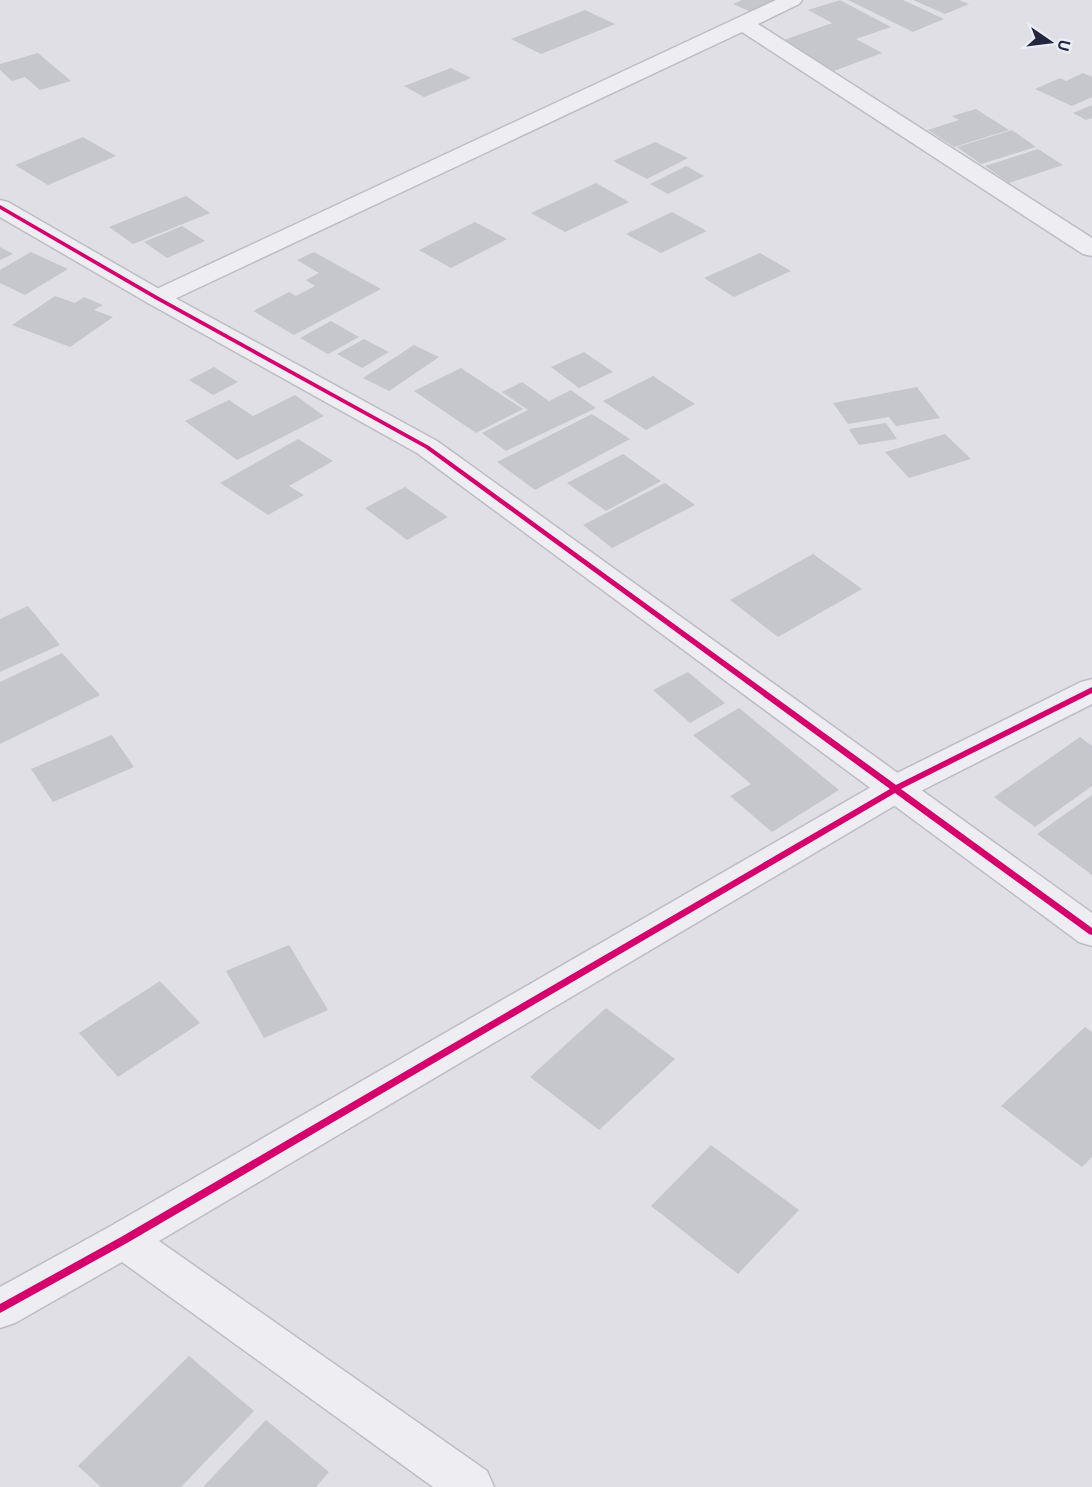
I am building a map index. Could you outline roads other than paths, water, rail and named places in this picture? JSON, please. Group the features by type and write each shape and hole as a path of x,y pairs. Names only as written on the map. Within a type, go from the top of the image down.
{"street":[{"path":"157,298 792,0"},
{"path":"741,22 1092,249"},
{"path":"0,207 157,298 427,447 1092,932"},
{"path":"0,1309 124,1240 897,788 1092,690"},
{"path":"124,1240 471,1487"}]}
